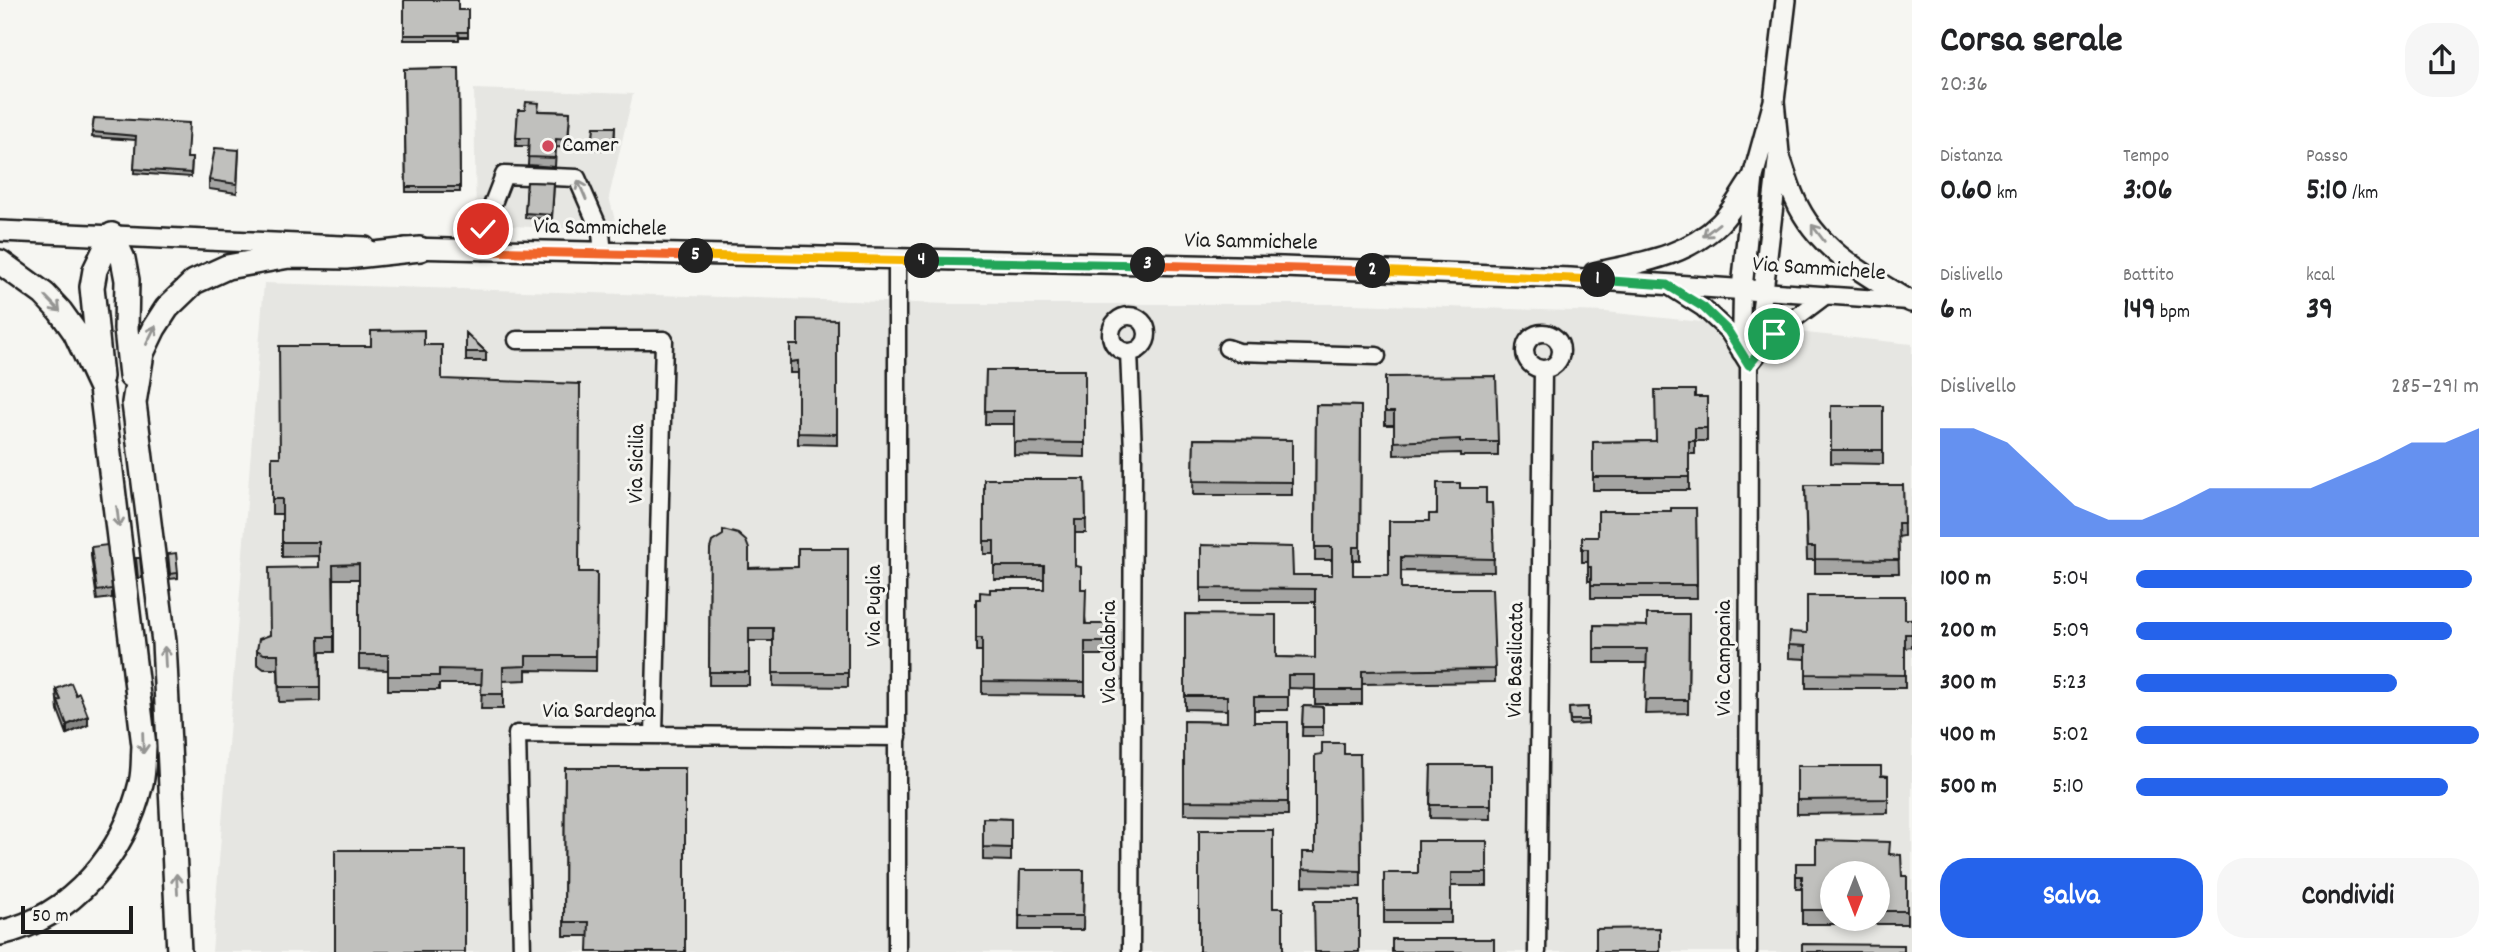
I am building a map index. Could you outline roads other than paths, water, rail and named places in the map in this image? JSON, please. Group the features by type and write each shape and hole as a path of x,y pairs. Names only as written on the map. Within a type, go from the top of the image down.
{"highway":[{"path":"0,933 16,929 45,915 70,899 99,871 119,842 133,811 142,781 144,746 101,388 100,353 92,287 95,271 112,235"},
{"path":"112,235 123,259 127,281 126,329 164,642 179,952"},
{"path":"134,404 142,353 154,328 167,307 194,282 227,267 257,260 289,256 346,257 420,249"},
{"path":"0,262 44,294 60,311 75,332 101,388"}],"main road":[{"path":"1742,289 1753,177 1774,101 1786,0"},
{"path":"1763,290 1779,153 1774,101"},
{"path":"1779,153 1795,200 1819,238 1850,266 1912,302"},
{"path":"1570,278 1659,259 1691,246 1721,222 1753,177"},
{"name":"Via Sammichele","path":"0,231 483,251 1283,267 1570,278 1763,290"}],"street":[{"path":"483,251 483,229 504,175 578,178 601,233 603,254"},
{"name":"Via Puglia","path":"897,260 897,952"},
{"path":"1667,285 1703,307 1728,331 1748,359 1774,334 1826,295"},
{"name":"Via Campania","path":"1742,289 1748,359 1748,952"},
{"name":"Via Sammichele","path":"1763,290 1912,302"},
{"name":"Via Campania","path":"1748,359 1763,290"},
{"name":"Via Sicilia","path":"517,340 664,340 654,735"},
{"path":"1227,348 1265,354 1377,356"},
{"name":"Via Calabria","path":"1129,352 1133,451 1131,952"},
{"name":"Via Basilicata","path":"1537,952 1543,369"},
{"name":"Via Sardegna","path":"522,952 517,734 898,737"}],"place":[{"name":"Camer","path":"548,146"}]}
